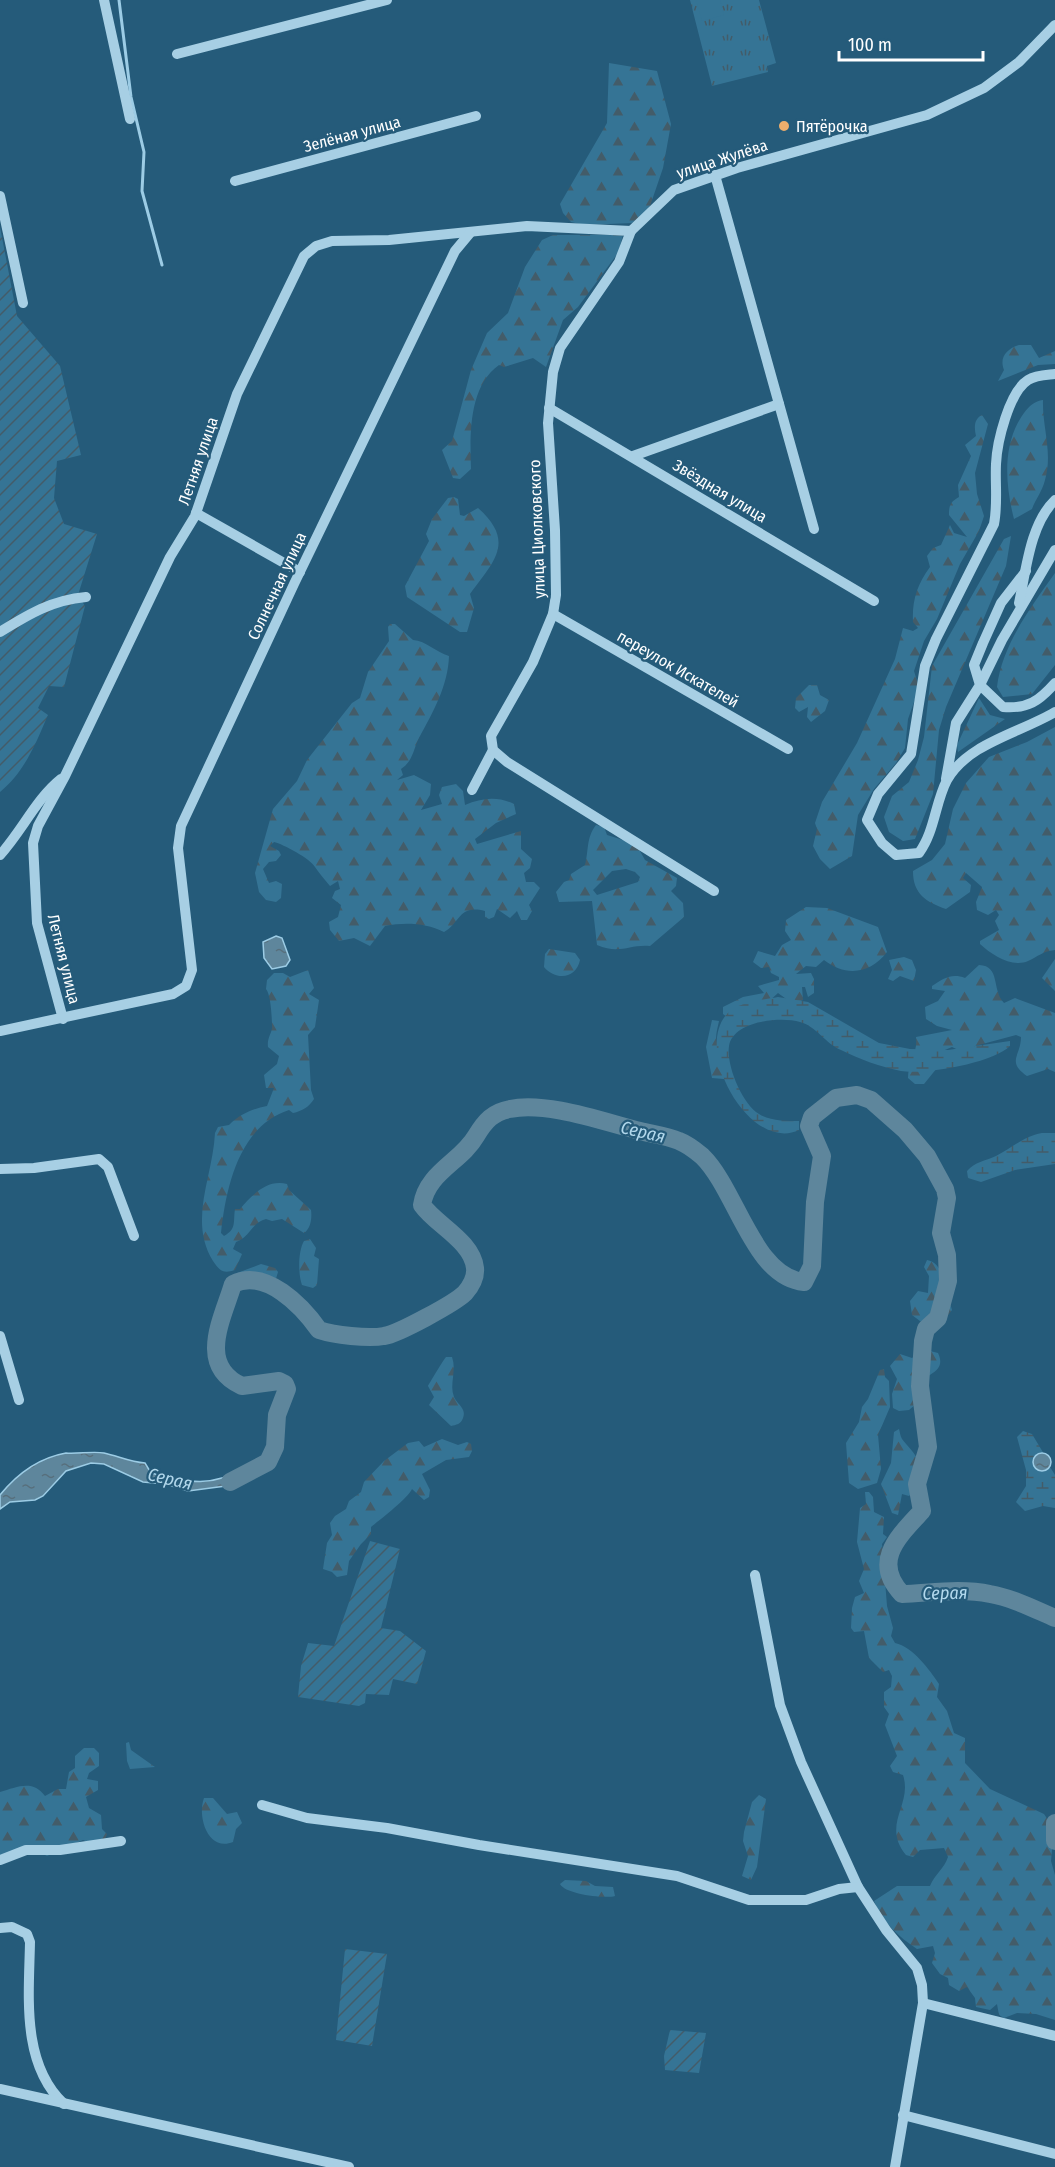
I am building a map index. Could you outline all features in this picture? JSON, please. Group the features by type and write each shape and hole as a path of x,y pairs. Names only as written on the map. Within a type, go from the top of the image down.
{"street":[{"path":"104,0 130,119"},
{"path":"177,54 387,0"},
{"name":"улица Жулёва","path":"631,231 674,190 715,175 927,115 984,88 1019,62 1055,25"},
{"name":"Зелёная улица","path":"235,181 476,116"},
{"path":"715,175 814,529"},
{"path":"0,196 23,303"},
{"name":"Летняя улица","path":"63,1019 37,923 33,843 38,826 65,776 170,557 196,513 237,394 304,256 316,246 332,241 389,240 470,233 486,229 527,226 631,231"},
{"name":"улица Циолковского","path":"472,790 493,750 491,736 533,662 553,614 556,596 549,408 553,372 560,348 619,262 631,231"},
{"name":"Солнечная улица","path":"63,1019 173,994 186,986 192,970 178,848 181,826 300,572 455,251 470,233"},
{"path":"1055,374 1030,379 1019,388 1007,416 996,463 997,509 994,524 936,639 925,666 911,754 878,795 867,820 882,843 896,855 919,853 927,842 946,783 956,723 980,685 1055,550"},
{"path":"633,456 779,404"},
{"name":"Звёздная улица","path":"549,408 874,601"},
{"path":"1018,613 1026,571 1039,528 1048,507 1055,500"},
{"path":"196,513 300,572"},
{"path":"1026,571 1001,603 974,665 980,685 1003,707 1018,708 1038,701 1055,683"},
{"path":"0,632 42,606 86,597"},
{"name":"переулок Искателей","path":"553,614 788,749"},
{"path":"946,783 958,764 975,751 1030,727 1055,712"},
{"path":"493,750 507,762 714,891"},
{"path":"0,855 19,835 50,788 65,776"},
{"path":"0,1031 47,1020 63,1019"},
{"path":"0,1169 34,1168 99,1159 108,1167 134,1236"},
{"path":"0,1336 19,1400"},
{"path":"755,1575 780,1705 801,1762 858,1887 886,1930 917,1968 922,1985 923,2003 895,2167"},
{"path":"262,1805 307,1818 387,1828 677,1876 749,1900 806,1900 839,1889 858,1887"},
{"path":"0,1860 26,1850 60,1850 121,1841"},
{"path":"0,1928 21,1929 29,1937 31,2035 36,2060 43,2079 64,2104"},
{"path":"923,2003 1055,2036"},
{"path":"0,2089 349,2167"},
{"path":"903,2115 1055,2154"}],"green space":[{"path":"690,0 759,0 776,63 767,66 768,72 712,86"},
{"path":"696,0 720,0 724,15 702,21"},
{"path":"609,63 657,71 671,124 663,168 649,209 632,223 584,225 571,222 563,213 560,204 607,123"},
{"path":"0,227 17,316 60,366 81,455 57,461 54,498 64,524 97,534 78,595 85,606 64,687 49,686 38,708 48,715 39,737 23,766 0,792"},
{"path":"553,235 623,235 618,253 578,307 563,320 546,367 533,358 504,367 499,365 489,374 481,386 473,413 471,469 460,479 453,478 442,450 452,441 471,370 487,333 508,313 525,267 542,240"},
{"path":"1019,345 1031,345 1039,358 1055,351 1055,364 1038,365 998,381 1004,370 1003,357"},
{"path":"1043,400 1048,450 1045,480 1032,509 1014,519 1007,478 1012,437 1026,410"},
{"path":"982,415 988,424 975,473 977,494 984,516 979,531 960,564 937,619 924,641 914,671 919,688 908,719 905,748 896,763 874,789 858,815 852,856 830,869 820,859 813,846 817,829 815,823 822,802 857,743 895,659 903,628 913,631 918,628 913,622 913,607 919,587 930,567 927,556 933,548 941,545 950,525 954,533 967,537 949,515 949,509 959,497 958,485 971,456 965,445 976,436 975,424"},
{"path":"448,498 458,499 460,515 464,516 478,508 490,520 498,541 493,561 470,594 474,608 467,632 460,632 407,597 405,586 429,541 426,534 432,519"},
{"path":"1011,536 1006,566 946,707 939,730 933,794 915,839 903,841 889,832 884,817 892,796 909,782 918,760 924,737 932,666 1004,539"},
{"path":"1055,573 1055,665 1032,694 1003,697 997,687 1011,641"},
{"path":"390,624 395,624 413,640 422,642 449,656 446,678 439,698 410,759 401,769 403,775 397,780 414,775 431,784 430,795 421,810 442,804 439,795 442,787 456,784 463,791 465,805 490,799 514,804 516,814 496,823 475,839 477,844 521,831 521,849 532,859 530,868 524,873 526,882 534,882 540,888 529,905 532,911 527,920 521,920 517,911 510,918 497,909 494,917 489,919 485,917 485,911 469,910 464,912 444,932 423,925 400,924 385,926 370,946 354,938 339,941 330,930 329,922 338,917 341,905 332,898 335,891 340,889 338,881 330,886 308,860 274,842 270,846 279,851 281,855 276,861 269,862 263,869 269,883 276,881 282,884 281,898 276,902 266,900 259,892 255,873 273,809 297,781 307,760 352,703 360,698 368,672 389,641 388,627"},
{"path":"809,685 817,685 820,695 829,700 825,711 811,722 807,717 808,707 799,712 795,708 796,698"},
{"path":"979,698 990,715 1005,719 958,752 957,745"},
{"path":"1055,727 1055,950 1022,963 1009,962 980,944 980,941 999,930 995,921 999,915 996,910 988,915 977,910 976,902 982,887 966,873 963,878 971,885 970,892 946,909 922,896 915,886 913,871 932,860 945,844 953,809 966,783 989,757 1027,742"},
{"path":"596,825 604,827 607,835 636,844 645,860 677,878 676,886 671,891 683,903 684,917 650,946 612,949 597,945 592,901 559,902 556,892 564,882 569,880 571,874 585,865 589,839","holes":["626,869 635,872 640,877 638,882 597,895 593,890 612,871"]},
{"path":"806,907 827,908 878,927 887,952 873,965 857,971 841,969 824,960 816,967 806,966 796,974 811,973 814,979 814,993 808,997 805,987 802,987 803,1000 799,1002 789,1001 778,993 767,1003 727,1017 723,1014 723,1007 743,997 764,993 758,986 779,980 779,977 771,973 769,967 761,968 753,962 758,951 775,956 782,945 791,940 785,931 786,920"},
{"path":"549,949 575,953 580,960 578,966 565,976 554,974 544,967 545,954"},
{"path":"904,957 912,960 916,970 914,981 900,976 893,981 888,979 892,970 889,960"},
{"path":"1055,959 1055,991 1042,978"},
{"path":"979,965 990,969 1004,1003 1015,998 1055,1013 1055,1072 1048,1069 1027,1076 1021,1071 1017,1066 1016,1058 1021,1037 1016,1035 975,1046 965,1053 952,1047 928,1057 937,1068 924,1084 915,1084 908,1078 916,1048 916,1037 952,1030 937,1026 926,1019 925,1007 938,1001 945,991 932,989 932,986 948,977 965,978"},
{"path":"308,970 314,988 309,994 319,1000 315,1027 308,1035 311,1090 314,1099 302,1110 293,1113 289,1110 272,1118 247,1144 232,1178 221,1233 224,1236 233,1228 235,1209 240,1209 260,1189 280,1183 287,1184 289,1190 311,1210 311,1223 304,1233 282,1219 261,1221 236,1242 233,1249 242,1254 235,1270 225,1272 213,1261 202,1230 204,1198 215,1133 218,1127 229,1125 246,1112 267,1106 274,1088 266,1088 264,1075 277,1064 279,1056 268,1047 272,1024 270,1001 266,989 267,980 274,973 283,973 290,977"},
{"path":"778,997 808,1002 879,1043 910,1049 948,1050 1010,1041 1010,1046 989,1058 974,1062 942,1069 912,1072 901,1071 855,1057 831,1044 811,1027 800,1022 770,1020 748,1026 732,1038 729,1046 730,1063 736,1083 747,1102 759,1114 784,1121 799,1121 799,1130 781,1133 763,1127 746,1114 732,1095 722,1074 717,1052 718,1032 726,1015 750,1002"},
{"path":"712,1020 719,1021 716,1038 724,1053 724,1079 712,1078 706,1047"},
{"path":"1042,1133 1055,1133 1055,1164 1015,1170 981,1182 968,1178 967,1171 973,1166 1029,1137"},
{"path":"310,1239 316,1248 314,1256 319,1259 317,1285 313,1288 302,1285 299,1269 302,1245 304,1241"},
{"path":"927,1260 936,1264 949,1288 952,1310 945,1319 924,1324 912,1315 910,1301 918,1291 928,1293 929,1276 924,1267"},
{"path":"261,1264 275,1268 278,1272 275,1282 267,1281 252,1288 239,1283 237,1273"},
{"path":"930,1351 938,1353 939,1367 919,1382 918,1391 912,1391 916,1404 909,1410 899,1411 893,1408 892,1394 897,1379 890,1366 900,1354 912,1358 919,1353 924,1358"},
{"path":"446,1357 452,1357 453,1392 455,1400 464,1412 461,1422 451,1426 429,1405 434,1397 428,1386"},
{"path":"884,1369 885,1377 889,1381 890,1407 878,1435 881,1469 877,1483 858,1489 849,1483 846,1443 859,1422 862,1407 868,1399 880,1370"},
{"path":"899,1429 902,1439 916,1457 918,1467 911,1478 915,1490 909,1496 902,1494 898,1515 892,1513 881,1484 891,1463 894,1432"},
{"path":"1023,1431 1032,1434 1044,1454 1045,1471 1050,1467 1055,1475 1055,1508 1043,1506 1025,1511 1016,1502 1026,1486 1026,1470 1017,1437"},
{"path":"442,1439 458,1445 467,1442 471,1444 472,1451 469,1457 446,1460 422,1474 430,1490 429,1497 424,1500 412,1489 400,1503 371,1527 371,1534 349,1561 347,1575 337,1577 332,1572 323,1569 327,1543 332,1535 330,1523 335,1516 346,1509 349,1501 361,1492 364,1482 384,1461 408,1443 419,1441 424,1447"},
{"path":"865,1492 869,1492 873,1497 874,1512 884,1517 883,1534 887,1537 882,1544 887,1606 893,1628 891,1636 895,1643 902,1645 920,1659 939,1684 937,1697 947,1711 954,1733 965,1738 965,1763 990,1789 1044,1814 1048,1820 1055,1814 1051,1861 1055,1875 1055,2020 1036,2014 1017,2013 1004,2018 999,2015 997,2004 990,2010 976,2007 975,1998 967,1987 959,1991 949,1985 948,1978 940,1974 932,1963 935,1953 933,1946 917,1949 910,1944 886,1922 874,1901 897,1886 930,1886 948,1857 944,1848 920,1850 913,1857 906,1855 896,1834 905,1786 903,1775 893,1772 890,1766 897,1756 885,1725 889,1714 884,1707 884,1692 891,1687 892,1676 889,1670 883,1672 869,1658 864,1631 854,1632 851,1628 855,1597 864,1593 859,1581 864,1569 857,1542 860,1508 866,1504"},
{"path":"370,1541 400,1549 381,1628 400,1631 426,1651 417,1684 393,1679 389,1695 366,1694 365,1703 359,1706 298,1697 301,1666 308,1643 334,1646"},
{"path":"129,1742 131,1750 155,1767 130,1769 126,1743"},
{"path":"84,1748 94,1748 99,1753 99,1766 89,1773 87,1779 98,1781 98,1790 86,1797 89,1808 101,1815 102,1829 107,1834 104,1842 93,1844 83,1840 47,1856 37,1851 0,1857 0,1792 30,1786 35,1787 45,1796 58,1789 66,1789 69,1772 75,1768 75,1756"},
{"path":"759,1795 766,1799 757,1867 751,1880 742,1876 748,1856 743,1841 752,1802"},
{"path":"204,1798 213,1798 227,1814 237,1812 242,1823 236,1829 233,1842 224,1844 217,1842 207,1831 202,1814"},
{"path":"565,1880 586,1881 595,1886 613,1887 615,1896 594,1896 569,1891 560,1884"},
{"path":"345,1949 387,1954 372,2046 336,2040"},
{"path":"670,2030 706,2033 699,2073 665,2070 664,2056"}],"water":[{"path":"276,936 282,938 290,960 286,966 272,969 264,958 263,942"},
{"path":"66,1453 104,1453 145,1463 151,1473 189,1481 212,1481 248,1466 252,1474 226,1486 188,1491 165,1484 143,1482 104,1464 91,1463 66,1471 43,1496 35,1500 10,1502 0,1509 0,1495 21,1474 37,1463"},
{"path":"1038,1453 1046,1453 1051,1458 1049,1469 1038,1471 1033,1466 1033,1458"}],"waterway":[{"path":"119,0 131,97 144,152 142,191 162,265"},
{"name":"Серая","path":"230,1482 268,1462 275,1447 277,1415 287,1389 285,1384 279,1381 242,1386 228,1377 220,1366 216,1353 216,1340 233,1284 245,1280 270,1285 303,1310 319,1330 351,1336 377,1337 391,1334 450,1304 465,1293 473,1281 475,1268 472,1258 461,1241 422,1205 430,1184 470,1145 494,1115 504,1110 524,1107 557,1110 665,1136 685,1144 702,1156 714,1171 747,1230 771,1265 786,1277 804,1282 812,1266 815,1202 822,1156 809,1126 812,1117 836,1098 857,1095 871,1100 905,1130 927,1156 945,1189 947,1198 941,1233 947,1255 948,1281 938,1318 926,1329 923,1341 920,1386 928,1447 917,1484 922,1511 897,1540 892,1550 889,1571 893,1582 902,1594 979,1592 1007,1598 1055,1618"},
{"name":"Серая","path":"1055,1823 1055,1841"}],"place":[{"name":"Пятёрочка","path":"784,126"}]}
